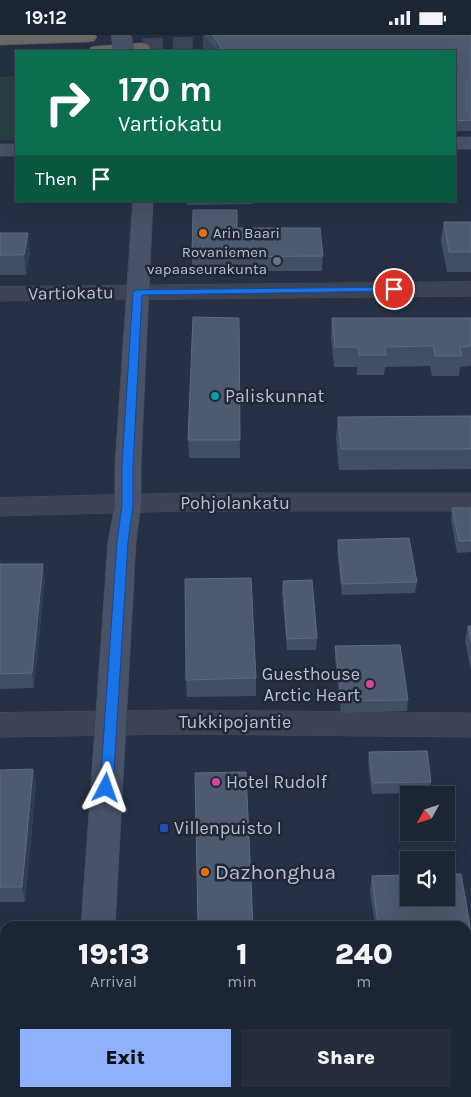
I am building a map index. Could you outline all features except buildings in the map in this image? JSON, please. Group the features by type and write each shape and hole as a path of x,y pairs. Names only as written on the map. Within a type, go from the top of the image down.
{"highway":[{"path":"0,40 132,49"},
{"path":"52,50 92,46"},
{"path":"0,53 15,53"}],"main road":[{"path":"121,35 132,49"},
{"path":"456,143 471,143"},
{"path":"0,150 15,150"},
{"path":"98,921 122,542 128,505 128,465 143,202"}],"street":[{"name":"Vartiokatu","path":"0,294 471,289"},
{"name":"Pohjolankatu","path":"0,507 185,502 471,502"},
{"name":"Tukkipojantie","path":"0,725 191,722 471,725"}],"green space":[{"path":"15,76 15,140 0,140 0,77"}],"tunnel":[{"path":"113,49 252,45"}],"place":[{"name":"Arin Baari","path":"203,233"},
{"name":"Rovaniemen vapaaseurakunta","path":"277,261"},
{"name":"Paliskunnat","path":"215,396"},
{"name":"Guesthouse Arctic Heart","path":"370,684"},
{"name":"Hotel Rudolf","path":"216,782"},
{"name":"Villenpuisto I","path":"164,828"},
{"name":"Dazhonghua","path":"205,872"}],"route":[{"path":"106,788 122,542 128,505 128,465 137,292 394,289"}]}
